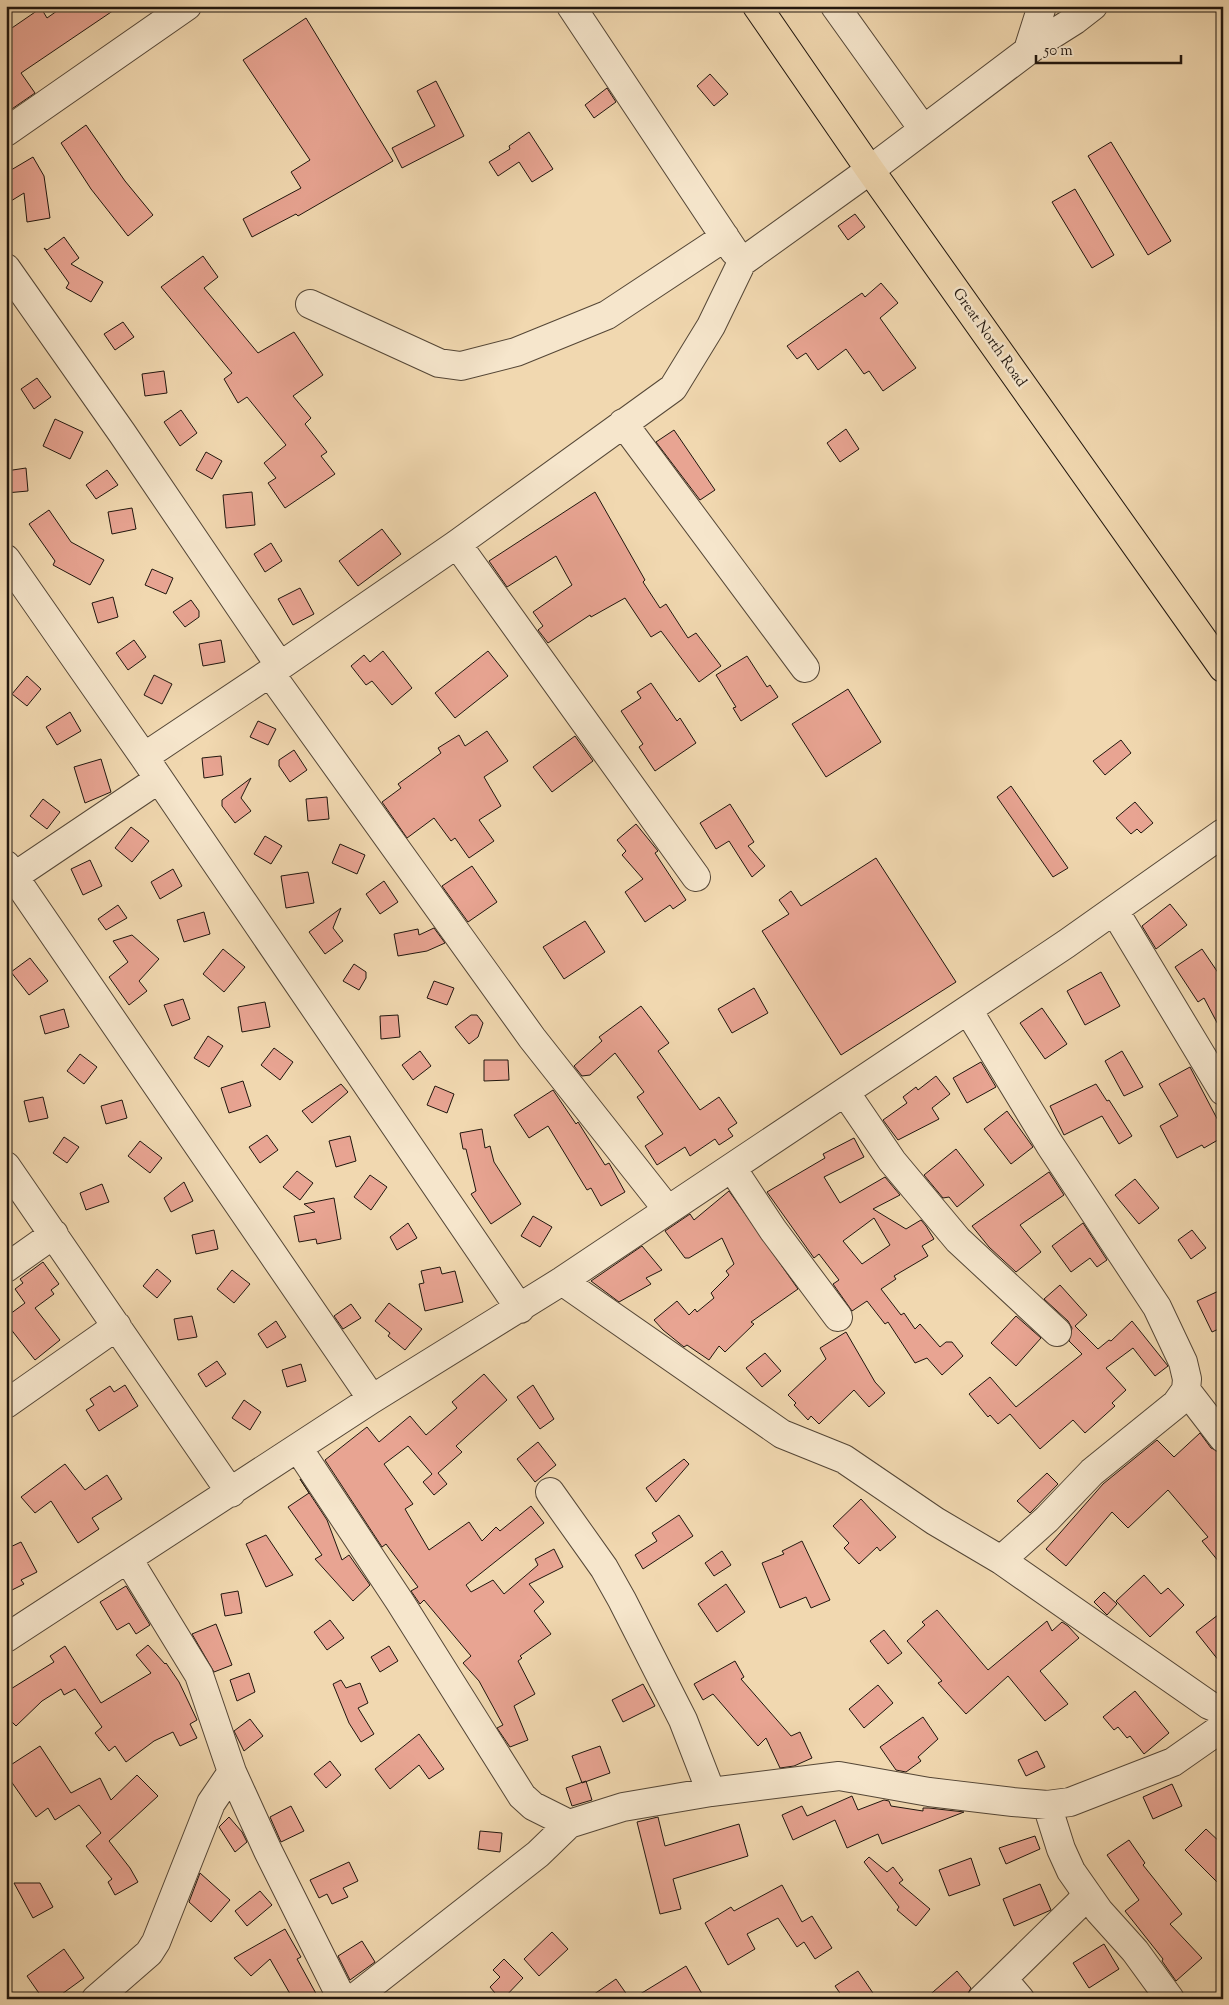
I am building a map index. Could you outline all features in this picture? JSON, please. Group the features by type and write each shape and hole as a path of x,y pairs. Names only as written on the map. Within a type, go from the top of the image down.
{"highway":[{"name":"Great North Road","path":"757,6 870,170 1223,668"}],"street":[{"path":"6,132 187,6"},
{"path":"571,6 742,262"},
{"path":"836,6 923,129"},
{"path":"1028,50 1042,6"},
{"path":"372,1399 9,875 152,768 275,670 457,544 673,388 711,326 742,262 870,170 1028,50 1075,20 1093,6"},
{"path":"310,304 439,363 461,366 516,352 607,315 725,237"},
{"path":"6,268 122,433 275,670 532,1038 667,1209"},
{"path":"624,423 805,668"},
{"path":"457,544 696,876"},
{"path":"6,560 152,768 520,1309"},
{"path":"6,1638 231,1493 372,1399 520,1309 667,1209 732,1168 968,1010 1223,833"},
{"path":"1114,910 1223,1091"},
{"path":"968,1010 1050,1145 1157,1307 1183,1362 1187,1379 1186,1390 1176,1404 1092,1472 1047,1519 1001,1560"},
{"path":"845,1092 892,1161 958,1240 1057,1332"},
{"path":"6,1166 231,1493"},
{"path":"732,1168 773,1230 838,1316"},
{"path":"6,1268 54,1234"},
{"path":"562,1281 782,1434 844,1459 935,1521 1001,1560 1209,1705 1223,1711"},
{"path":"6,1404 117,1326"},
{"path":"1186,1390 1223,1438"},
{"path":"298,1448 400,1602 522,1796 533,1806 570,1824"},
{"path":"550,1492 604,1568 622,1600 683,1720 712,1792"},
{"path":"128,1559 200,1674 232,1772 268,1851 342,1999"},
{"path":"353,1999 538,1854 570,1824 623,1806 712,1792 839,1776 929,1792 1047,1805 1070,1802 1173,1762 1223,1727"},
{"path":"96,1999 148,1953 156,1942 210,1803 232,1772"},
{"path":"1047,1805 1061,1849 1071,1871 1099,1911 1135,1951 1170,1999"},
{"path":"982,1999 1011,1989 1087,1894"}],"building":[{"path":"64,6 120,6 21,73 35,93 6,113 6,32 41,8 47,18"},
{"path":"306,18 393,161 298,216 296,214 252,237 243,219 301,188 291,172 310,160 243,60"},
{"path":"710,74 728,94 714,106 697,86"},
{"path":"436,81 464,136 402,168 392,148 435,126 417,91"},
{"path":"607,88 616,102 594,118 585,105"},
{"path":"86,125 125,181 153,215 128,236 91,189 61,143"},
{"path":"529,132 553,169 532,182 519,162 498,176 489,162 510,149 509,146"},
{"path":"1111,142 1171,241 1148,255 1088,156"},
{"path":"33,157 44,176 50,218 27,222 24,193 6,204 6,173"},
{"path":"1075,189 1114,255 1092,268 1052,202"},
{"path":"855,214 865,227 848,240 838,226"},
{"path":"64,237 79,258 71,264 103,282 91,302 66,288 69,283 44,248 47,250"},
{"path":"203,256 218,277 204,288 258,353 294,332 323,375 293,396 311,418 305,424 327,452 321,456 335,474 285,508 268,483 276,478 264,463 286,445 247,397 238,403 224,379 232,373 161,287"},
{"path":"881,283 898,303 880,318 916,368 883,391 869,371 864,374 846,349 818,370 806,353 797,359 787,346 862,293 865,297"},
{"path":"123,322 134,337 115,350 104,334"},
{"path":"164,371 167,393 145,396 142,374"},
{"path":"37,378 51,397 34,409 21,389"},
{"path":"181,410 197,433 180,446 164,422"},
{"path":"55,419 83,432 70,459 43,446"},
{"path":"846,429 859,449 840,462 827,443"},
{"path":"674,430 715,490 700,500 656,442"},
{"path":"206,452 222,461 212,479 196,470"},
{"path":"26,468 28,491 6,493 6,471"},
{"path":"107,470 118,485 96,499 86,485"},
{"path":"252,492 255,525 226,528 223,495"},
{"path":"595,492 645,580 643,582 660,608 666,604 688,638 696,633 721,666 699,682 661,631 651,637 625,598 591,617 590,615 548,643 538,630 543,626 533,612 572,585 556,556 507,587 489,561"},
{"path":"132,508 136,529 112,534 108,512"},
{"path":"49,510 71,542 104,560 90,585 53,565 55,561 29,524"},
{"path":"382,529 401,554 358,586 339,561"},
{"path":"271,543 282,561 265,572 254,554"},
{"path":"152,569 173,578 166,594 145,585"},
{"path":"300,588 314,614 293,625 278,599"},
{"path":"113,597 118,617 98,623 92,603"},
{"path":"191,600 199,611 199,617 185,627 173,612"},
{"path":"134,640 146,657 128,670 116,653"},
{"path":"221,640 225,662 203,666 199,644"},
{"path":"383,651 412,688 392,705 372,681 366,685 351,666 364,655 370,662"},
{"path":"488,651 508,676 455,718 435,693"},
{"path":"747,656 767,687 770,685 778,697 741,721 733,708 736,707 716,675"},
{"path":"154,675 172,684 162,704 144,695"},
{"path":"27,676 41,689 27,706 12,694"},
{"path":"651,683 677,721 680,718 696,743 655,771 639,747 643,744 621,711 641,698 637,692"},
{"path":"848,689 881,742 826,777 792,724"},
{"path":"70,712 81,731 57,745 46,727"},
{"path":"258,721 276,729 268,745 250,737"},
{"path":"487,731 508,761 484,777 501,806 479,820 494,841 469,858 455,838 451,841 434,818 407,838 382,802 401,788 398,784 441,753 438,748 459,735 465,746"},
{"path":"575,736 593,761 552,792 533,767"},
{"path":"1121,740 1131,753 1105,775 1093,761"},
{"path":"294,750 307,770 290,782 279,766 279,760"},
{"path":"221,756 223,775 204,778 202,758"},
{"path":"101,759 111,792 85,803 74,767"},
{"path":"251,778 241,798 251,811 235,823 222,806 222,800"},
{"path":"1011,786 1068,868 1053,877 997,797"},
{"path":"327,797 329,819 308,821 306,799"},
{"path":"43,799 60,812 47,829 30,816"},
{"path":"1135,802 1153,823 1141,833 1137,829 1131,834 1116,818"},
{"path":"730,804 754,842 748,846 765,866 752,877 729,841 716,849 700,823"},
{"path":"636,824 658,851 655,853 686,900 673,909 670,905 645,922 625,892 643,879 622,855 626,851 617,840"},
{"path":"131,827 149,841 132,862 115,848"},
{"path":"265,836 282,846 271,864 254,854"},
{"path":"340,844 365,855 357,874 332,863"},
{"path":"876,858 956,982 841,1055 762,931 789,914 779,900 791,891 801,906"},
{"path":"90,860 102,886 83,895 71,869"},
{"path":"472,866 497,902 468,922 442,886"},
{"path":"173,869 182,886 160,899 151,882"},
{"path":"308,872 314,903 286,908 281,876"},
{"path":"384,881 398,902 380,914 366,894"},
{"path":"1170,904 1187,925 1156,949 1142,926"},
{"path":"118,905 127,918 106,930 98,919"},
{"path":"341,908 333,928 343,941 325,954 309,932"},
{"path":"204,912 210,934 184,942 177,920"},
{"path":"585,921 605,952 564,979 543,947"},
{"path":"434,928 445,943 427,951 398,956 394,934 418,929 419,935"},
{"path":"132,935 159,959 139,981 147,991 129,1005 109,977 128,962 113,941"},
{"path":"223,949 245,967 224,992 203,974"},
{"path":"1202,949 1223,980 1223,1034 1204,998 1198,1002 1175,967"},
{"path":"30,958 48,981 29,995 11,972"},
{"path":"354,964 366,972 366,978 359,990 343,981"},
{"path":"1101,972 1120,1006 1085,1025 1067,991"},
{"path":"434,981 454,988 447,1005 427,998"},
{"path":"754,988 768,1013 732,1033 718,1009"},
{"path":"183,999 190,1019 172,1026 164,1005"},
{"path":"265,1002 270,1027 242,1032 238,1007"},
{"path":"641,1006 669,1043 658,1051 700,1110 719,1097 737,1123 728,1129 733,1136 719,1145 715,1139 690,1156 685,1147 657,1165 645,1146 663,1134 637,1097 644,1092 615,1053 590,1075 582,1076 574,1066 602,1041 599,1037"},
{"path":"1042,1008 1067,1044 1045,1059 1020,1023"},
{"path":"64,1009 69,1027 45,1034 40,1016"},
{"path":"398,1015 400,1037 381,1039 380,1016"},
{"path":"471,1015 477,1015 483,1023 478,1037 469,1044 455,1027"},
{"path":"208,1036 223,1046 209,1067 194,1058"},
{"path":"274,1048 293,1062 280,1080 261,1065"},
{"path":"420,1051 431,1066 413,1080 402,1065"},
{"path":"1122,1051 1143,1087 1124,1096 1105,1061"},
{"path":"80,1054 97,1067 84,1084 67,1071"},
{"path":"484,1060 508,1060 509,1080 484,1081"},
{"path":"981,1062 996,1087 967,1103 953,1078"},
{"path":"1190,1067 1223,1130 1223,1137 1204,1148 1202,1145 1177,1158 1160,1126 1178,1116 1159,1084"},
{"path":"936,1076 950,1094 932,1108 939,1119 898,1140 883,1120 907,1103 903,1097 916,1087 918,1090"},
{"path":"243,1081 251,1106 229,1113 221,1088"},
{"path":"341,1084 348,1092 312,1123 302,1111"},
{"path":"1096,1084 1107,1101 1109,1100 1132,1136 1119,1144 1102,1116 1064,1135 1050,1106"},
{"path":"435,1086 454,1094 447,1113 427,1105"},
{"path":"553,1090 576,1124 578,1122 605,1165 609,1163 625,1192 601,1206 591,1188 587,1190 548,1126 529,1138 514,1115"},
{"path":"43,1097 48,1118 29,1122 24,1101"},
{"path":"122,1100 127,1118 106,1124 101,1106"},
{"path":"1007,1111 1033,1147 1011,1164 984,1129"},
{"path":"482,1129 485,1148 490,1146 494,1162 521,1204 491,1224 471,1194 476,1191 466,1149 463,1149 460,1133"},
{"path":"267,1135 278,1150 260,1163 249,1147"},
{"path":"350,1136 356,1161 336,1167 329,1141"},
{"path":"64,1137 79,1147 67,1163 53,1153"},
{"path":"854,1138 864,1157 824,1177 840,1203 885,1177 900,1195 873,1209 906,1229 921,1220 934,1239 922,1246 928,1256 894,1276 896,1279 881,1289 901,1315 904,1313 915,1329 920,1324 940,1347 946,1342 952,1342 963,1356 942,1375 927,1358 915,1363 888,1322 885,1324 867,1301 852,1311 833,1284 839,1280 819,1254 814,1258 767,1192 825,1158 823,1154","holes":["874,1218 890,1245 862,1264 843,1241"]},
{"path":"140,1141 162,1158 150,1173 128,1156"},
{"path":"956,1149 984,1185 957,1207 949,1197 943,1198 924,1175"},
{"path":"297,1171 313,1183 300,1200 283,1187"},
{"path":"1049,1172 1064,1195 1020,1225 1041,1252 1016,1272 989,1247 972,1226"},
{"path":"370,1175 387,1187 371,1210 354,1197"},
{"path":"1135,1179 1159,1208 1139,1224 1115,1195"},
{"path":"184,1182 193,1201 171,1212 164,1198"},
{"path":"102,1184 109,1202 86,1210 80,1193"},
{"path":"729,1191 798,1289 751,1322 754,1324 725,1352 719,1346 709,1360 687,1345 684,1347 654,1320 677,1301 689,1315 695,1309 697,1312 714,1298 711,1293 729,1275 726,1271 734,1264 722,1238 689,1258 685,1258 665,1231 690,1214 694,1220"},
{"path":"334,1198 341,1239 317,1244 316,1239 299,1242 294,1216 315,1212 304,1204"},
{"path":"533,1216 552,1227 540,1247 521,1236"},
{"path":"408,1223 417,1238 397,1250 390,1237"},
{"path":"1083,1223 1107,1260 1097,1267 1090,1258 1071,1272 1052,1246"},
{"path":"214,1230 218,1249 196,1254 192,1235"},
{"path":"1192,1230 1206,1248 1191,1259 1178,1240"},
{"path":"642,1246 662,1270 646,1278 651,1284 619,1302 591,1281"},
{"path":"43,1262 59,1284 51,1290 54,1294 35,1308 60,1340 35,1360 6,1323 6,1317 25,1303 15,1289 23,1283 20,1279"},
{"path":"440,1267 442,1274 455,1271 463,1302 425,1311 419,1284 424,1283 421,1271"},
{"path":"157,1269 171,1281 157,1298 143,1286"},
{"path":"232,1270 250,1284 234,1303 217,1289"},
{"path":"1060,1285 1087,1315 1075,1326 1098,1349 1109,1340 1111,1341 1132,1321 1168,1366 1155,1376 1133,1348 1106,1368 1126,1390 1112,1403 1115,1406 1085,1433 1073,1420 1040,1449 1010,1414 998,1424 990,1415 988,1417 969,1394 990,1377 1016,1407 1082,1354 1069,1341 1072,1328 1068,1321 1044,1299"},
{"path":"1223,1289 1223,1327 1212,1332 1197,1301"},
{"path":"389,1303 422,1329 405,1350 388,1336 390,1333 375,1321"},
{"path":"351,1304 361,1318 343,1329 334,1316"},
{"path":"192,1316 197,1337 178,1340 174,1319"},
{"path":"1016,1316 1041,1338 1016,1366 991,1343"},
{"path":"276,1321 286,1337 267,1348 258,1334"},
{"path":"846,1332 875,1382 885,1393 869,1407 854,1390 819,1424 811,1416 808,1420 794,1405 796,1403 788,1395 826,1359 820,1348"},
{"path":"765,1353 781,1371 762,1387 746,1368"},
{"path":"217,1361 226,1374 206,1387 198,1374"},
{"path":"301,1364 306,1381 287,1387 282,1370"},
{"path":"484,1374 507,1400 456,1446 462,1452 438,1473 447,1484 434,1495 423,1482 432,1474 408,1446 384,1464 413,1504 405,1509 429,1550 469,1522 482,1541 496,1527 500,1531 531,1506 544,1523 466,1585 471,1592 493,1580 504,1594 538,1565 535,1559 554,1549 563,1567 529,1584 544,1602 534,1611 551,1634 520,1656 522,1658 518,1661 535,1694 514,1706 528,1740 510,1747 497,1728 503,1725 479,1681 463,1663 471,1656 424,1600 420,1604 411,1591 418,1587 386,1544 382,1547 325,1460 367,1427 379,1442 410,1416 426,1435 457,1408 452,1402"},
{"path":"125,1385 138,1406 99,1431 86,1410 94,1405 90,1399 110,1386 114,1392"},
{"path":"533,1385 554,1419 540,1429 517,1397"},
{"path":"244,1400 261,1412 250,1430 232,1418"},
{"path":"1200,1433 1211,1448 1223,1453 1223,1567 1202,1541 1208,1537 1168,1490 1128,1528 1112,1512 1066,1566 1046,1549 1103,1484 1157,1440 1174,1457"},
{"path":"538,1442 556,1465 535,1482 517,1459"},
{"path":"684,1459 689,1464 656,1502 646,1488"},
{"path":"65,1464 85,1490 107,1475 122,1499 92,1518 99,1529 78,1543 51,1501 35,1513 21,1497"},
{"path":"1047,1473 1058,1484 1030,1513 1017,1501"},
{"path":"300,1479 327,1520 342,1560 349,1555 370,1585 353,1601 315,1559 322,1555 288,1507 309,1493"},
{"path":"861,1499 896,1537 880,1551 877,1547 859,1564 844,1548 849,1543 833,1526"},
{"path":"679,1515 693,1536 643,1569 635,1555 657,1541 652,1533"},
{"path":"266,1535 293,1575 266,1587 246,1544"},
{"path":"802,1541 830,1600 811,1608 806,1597 780,1608 762,1563 784,1554 782,1551"},
{"path":"21,1542 37,1572 21,1580 24,1584 6,1593 6,1549"},
{"path":"722,1551 731,1565 714,1576 705,1563"},
{"path":"1144,1575 1161,1594 1168,1588 1184,1605 1150,1637 1116,1601"},
{"path":"726,1584 745,1612 717,1632 698,1604"},
{"path":"126,1586 150,1625 136,1634 129,1623 117,1630 100,1602"},
{"path":"238,1591 242,1613 225,1616 221,1594"},
{"path":"1104,1592 1117,1604 1107,1615 1094,1602"},
{"path":"937,1610 988,1670 1047,1621 1052,1631 1062,1622 1068,1626 1079,1638 1040,1671 1068,1704 1045,1721 1008,1676 966,1714 938,1683 942,1681 907,1641 925,1625 922,1622"},
{"path":"1223,1611 1223,1666 1196,1632"},
{"path":"330,1620 344,1638 327,1650 314,1632"},
{"path":"216,1624 232,1665 214,1672 192,1634"},
{"path":"884,1630 902,1653 888,1664 870,1641"},
{"path":"148,1645 166,1663 179,1682 197,1720 190,1724 197,1738 180,1746 173,1732 154,1741 126,1762 115,1746 109,1751 95,1733 102,1727 75,1689 64,1695 61,1689 42,1701 16,1726 6,1716 6,1692 54,1662 50,1656 65,1646 101,1703 151,1673 136,1655"},
{"path":"389,1646 398,1661 380,1672 371,1657"},
{"path":"735,1661 744,1677 741,1679 791,1736 800,1732 812,1758 794,1766 780,1768 766,1738 758,1746 713,1694 703,1700 694,1684"},
{"path":"249,1673 255,1692 237,1701 230,1680"},
{"path":"341,1680 346,1688 360,1683 368,1703 358,1708 374,1734 361,1742 349,1723 333,1684"},
{"path":"643,1684 655,1706 623,1722 612,1700"},
{"path":"878,1685 893,1703 864,1728 849,1709"},
{"path":"1135,1691 1169,1733 1144,1754 1130,1736 1127,1738 1118,1727 1114,1730 1103,1717"},
{"path":"923,1717 938,1739 918,1757 921,1761 906,1772 896,1770 880,1747"},
{"path":"250,1719 263,1736 244,1751 234,1731"},
{"path":"419,1734 444,1769 429,1779 419,1765 390,1789 375,1769"},
{"path":"40,1746 71,1793 100,1778 111,1800 137,1775 158,1796 109,1841 130,1868 138,1882 115,1895 108,1882 112,1879 86,1846 101,1833 79,1805 55,1820 48,1808 36,1817 6,1774 6,1768"},
{"path":"600,1746 610,1773 582,1783 572,1756"},
{"path":"1037,1751 1045,1767 1026,1776 1018,1760"},
{"path":"330,1761 341,1775 326,1788 314,1774"},
{"path":"586,1781 592,1800 572,1806 566,1788"},
{"path":"1172,1784 1182,1806 1153,1819 1143,1797"},
{"path":"852,1796 858,1810 884,1800 889,1801 891,1806 923,1811 923,1808 929,1808 964,1812 882,1844 878,1834 847,1848 835,1820 793,1840 782,1815 802,1806 807,1816"},
{"path":"291,1806 304,1831 281,1842 270,1817"},
{"path":"229,1817 242,1832 247,1842 235,1852 219,1827"},
{"path":"658,1817 665,1846 739,1824 748,1856 673,1879 681,1909 660,1914 637,1822"},
{"path":"1206,1829 1223,1845 1223,1888 1185,1850"},
{"path":"480,1831 502,1833 500,1852 478,1849"},
{"path":"1035,1836 1040,1849 1006,1864 999,1848"},
{"path":"1129,1840 1145,1863 1143,1865 1182,1914 1170,1924 1202,1958 1176,1981 1162,1961 1163,1959 1125,1911 1139,1900 1107,1855"},
{"path":"869,1857 887,1872 893,1867 903,1880 899,1883 930,1909 916,1926 897,1910 899,1907 864,1862"},
{"path":"971,1858 980,1885 949,1896 939,1870"},
{"path":"349,1862 358,1881 343,1888 348,1897 332,1904 327,1894 319,1898 310,1880"},
{"path":"200,1873 230,1900 211,1922 189,1902"},
{"path":"14,1883 40,1883 53,1907 33,1918"},
{"path":"1040,1884 1051,1910 1014,1926 1003,1899"},
{"path":"782,1885 802,1922 812,1916 832,1948 815,1959 804,1942 797,1947 778,1918 747,1934 755,1949 728,1965 705,1923 731,1907 734,1911"},
{"path":"260,1891 272,1905 247,1926 235,1911"},
{"path":"285,1929 301,1957 297,1959 319,1999 293,1999 270,1959 251,1976 234,1958"},
{"path":"552,1932 568,1949 539,1976 524,1959"},
{"path":"362,1941 375,1962 350,1980 338,1956"},
{"path":"1104,1944 1119,1969 1089,1988 1073,1963"},
{"path":"64,1949 84,1978 55,1999 43,1999 27,1976"},
{"path":"504,1959 523,1978 503,1999 500,1999 490,1987 500,1977 493,1970"},
{"path":"686,1966 705,1999 632,1999"},
{"path":"858,1971 877,1999 844,1999 835,1986"},
{"path":"957,1971 971,1988 963,1999 925,1999"},
{"path":"616,1979 630,1999 587,1999"}]}
